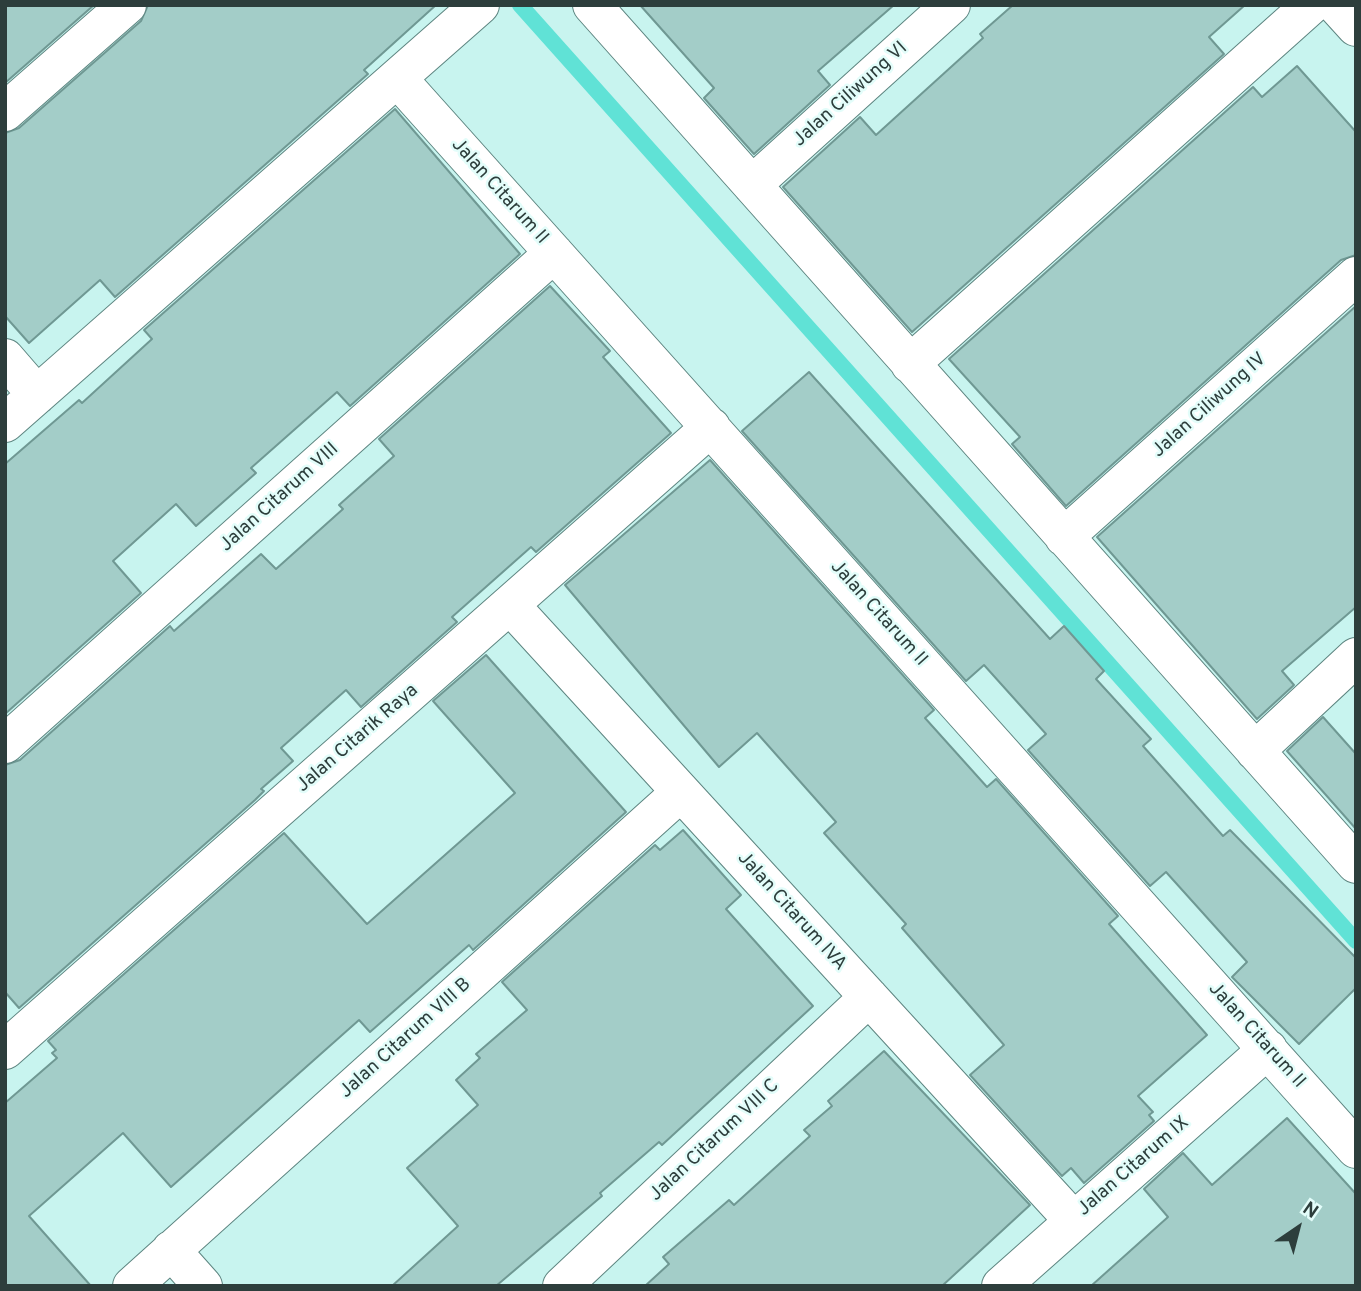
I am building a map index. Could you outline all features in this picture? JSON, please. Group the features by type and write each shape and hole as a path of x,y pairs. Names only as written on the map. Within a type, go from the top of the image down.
{"street":[{"path":"5,112 127,5"},
{"path":"5,423 480,5"},
{"path":"592,5 1356,864"},
{"name":"Jalan Ciliwung VI","path":"752,185 951,5"},
{"path":"910,364 1311,5"},
{"path":"1336,5 1356,27"},
{"name":"Jalan Citarum II","path":"398,79 1356,1149"},
{"name":"Jalan Citarum VIII","path":"5,744 554,254"},
{"name":"Jalan Ciliwung IV","path":"1064,537 1356,276"},
{"path":"5,358 37,395"},
{"name":"Jalan Citarik Raya","path":"9,1041 711,427"},
{"name":"Jalan Citarum IVA","path":"510,604 1073,1220"},
{"path":"1255,751 1356,657"},
{"name":"Jalan Citarum VIII B","path":"131,1286 681,792"},
{"name":"Jalan Citarum VIII C","path":"562,1286 869,997"},
{"name":"Jalan Citarum IX","path":"1001,1286 1268,1049"},
{"path":"172,1250 203,1286"}],"building":[{"path":"5,5 94,5 5,83"},
{"path":"148,5 436,5 364,70 368,74 115,297 100,280 29,343 5,316 5,133 19,128 141,21"},
{"path":"640,5 894,5 818,71 830,85 754,154 704,98 714,88"},
{"path":"1013,5 1245,5 1209,37 1224,54 912,332 783,187 860,117 876,135 983,38 980,34"},
{"path":"1297,66 1356,132 1356,255 1341,260 1066,506 1012,444 1020,437 949,359 1253,87 1262,97"},
{"path":"395,109 520,254 350,406 337,392 251,468 256,473 196,526 176,504 113,561 141,593 5,714 5,464 79,400 82,403 152,339 144,330"},
{"path":"550,286 610,351 603,357 671,433 536,552 531,547 452,617 457,622 361,707 346,690 281,748 293,761 261,789 264,791 255,800 19,1008 5,992 5,765 20,760 170,626 174,631 261,554 276,569 343,509 339,505 394,456 379,439"},
{"path":"1356,306 1356,607 1282,671 1294,685 1257,719 1097,537"},
{"path":"809,372 1050,639 1064,626 1104,671 1096,679 1151,739 1143,746 1223,836 1230,830 1356,958 1356,988 1299,1044 1232,977 1247,962 1166,872 1150,886 1028,750 1046,734 984,665 966,681 742,431"},
{"path":"710,460 934,710 925,718 987,787 996,779 1118,916 1109,924 1207,1035 1138,1096 1153,1112 1149,1115 1154,1121 1084,1183 1071,1168 1062,1176 970,1075 1004,1045 902,928 906,924 824,833 836,822 757,733 719,767 565,585"},
{"path":"486,655 626,812 473,950 469,945 370,1032 359,1020 171,1187 123,1133 29,1216 91,1286 5,1286 5,1103 57,1058 52,1053 56,1050 48,1041 284,833 367,924 515,793 433,701"},
{"path":"1323,717 1356,754 1356,829 1287,751"},
{"path":"683,830 741,895 726,909 813,1006 662,1145 659,1142 600,1193 602,1196 496,1286 392,1286 458,1226 407,1168 478,1105 456,1080 480,1058 476,1054 527,1010 502,982 655,845 660,850"},
{"path":"884,1051 1030,1205 942,1286 645,1286 669,1264 663,1257 729,1200 734,1205 810,1136 804,1130 832,1106 828,1101"},
{"path":"1287,1118 1356,1194 1356,1286 1091,1286 1168,1217 1144,1189 1183,1153 1212,1185"}],"waterway":[{"path":"520,5 1356,941"}]}
